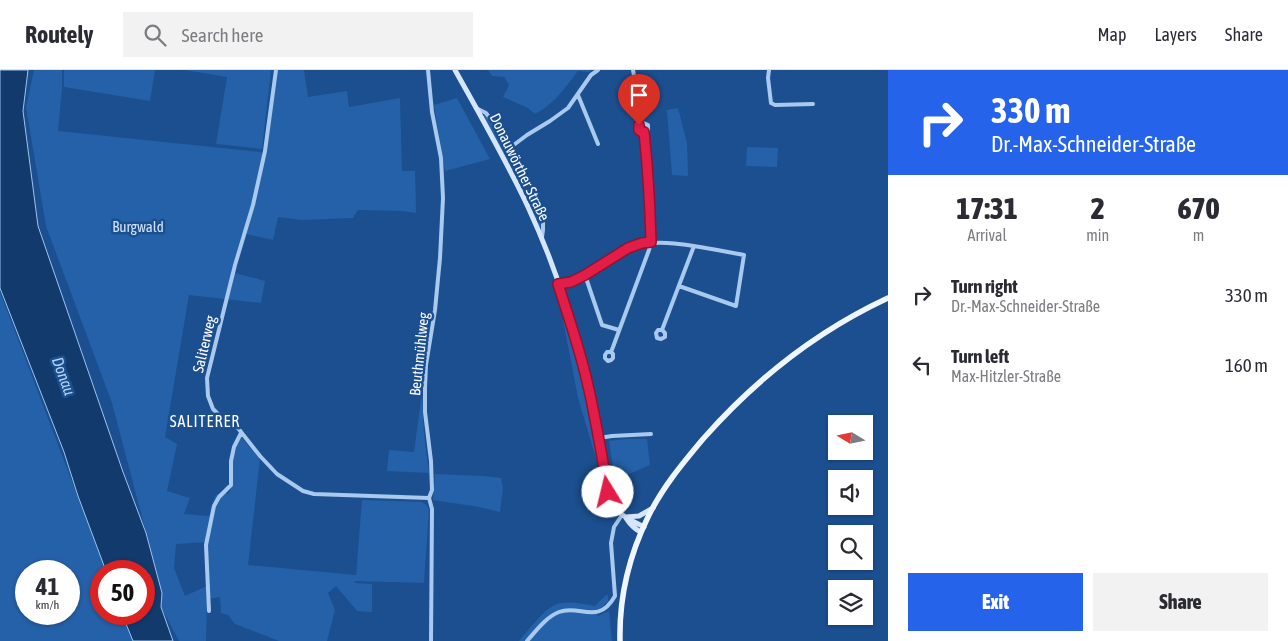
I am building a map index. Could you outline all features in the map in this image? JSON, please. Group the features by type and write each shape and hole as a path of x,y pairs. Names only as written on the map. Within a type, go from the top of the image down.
{"main road":[{"name":"Donauwörther Straße","path":"455,70 499,149 528,207 558,284 577,341 592,401 608,492 613,504 624,516 642,530"},
{"path":"620,641 622,596 628,571 642,530 676,471 723,416 776,368 838,323 888,298"},
{"path":"624,516 639,516 653,508"}],"street":[{"name":"Saliterweg","path":"276,70 265,151 207,378 208,396 213,409 220,416 234,423 277,474 303,491 314,494 429,498"},
{"name":"Beuthmühlweg","path":"428,70 432,112 441,158 443,198 440,258 435,310 426,365 425,388 425,412 432,461 432,490 429,498 432,509 431,641"},
{"path":"511,147 568,108 592,75 598,70"},
{"path":"633,70 639,104"},
{"path":"769,70 771,103 775,105 813,104"},
{"path":"578,95 598,144"},
{"name":"Donauwörther Straße","path":"476,108 486,112 511,147 536,197 543,221 541,238"},
{"path":"611,352 651,242 649,178 644,132"},
{"path":"558,284 571,282 628,248 642,243 670,243 744,255 736,306 679,286"},
{"path":"662,330 694,246"},
{"path":"585,275 602,325 619,330"},
{"path":"209,611 206,545 214,506 219,497 231,485 231,461 234,447 241,433"},
{"path":"599,438 651,434"},
{"path":"526,641 551,616 560,611 595,612 606,608 610,603 615,596 611,543 614,527 624,516"}],"green space":[{"name":"Burgwald","path":"34,70 62,70 58,131 262,153 266,153 278,70 304,70 308,97 347,91 349,107 400,98 402,171 415,171 416,213 358,210 353,218 301,220 278,217 273,240 242,233 231,272 265,281 261,303 189,295 165,437 177,444 167,491 190,498 184,514 209,516 215,496 222,491 228,494 232,485 233,456 240,436 260,459 248,565 356,575 362,500 422,502 429,509 424,583 355,581 355,583 372,584 372,612 357,611 336,586 328,593 335,610 327,641 279,641 235,624 228,615 221,613 220,597 207,599 206,641 179,641 161,607 162,593 155,560 153,560 112,403 46,226 26,107","holes":["208,542 209,585 185,596 174,568 176,544"]},
{"path":"64,70 155,70 150,101 64,87"},
{"path":"185,70 271,70 262,149 216,144 227,77"},
{"path":"488,70 591,70 589,72 578,71 553,101 535,114 528,108 503,97 509,85 504,77 492,76"},
{"path":"457,98 490,159 445,171 434,105"},
{"path":"678,108 687,143 688,176 672,175 667,110"},
{"path":"485,115 509,151 530,192 541,226 539,227 504,153 483,116"},
{"path":"747,147 778,148 777,167 746,166"},
{"path":"0,292 102,560 90,560 90,625 126,625 133,641 0,641"},
{"path":"559,299 578,362 589,408 600,472 578,398"},
{"path":"422,392 424,433 429,473 387,471 389,450 414,452"},
{"path":"647,439 650,465 615,480 609,441"},
{"path":"435,474 501,478 503,488 500,512 433,500"},
{"path":"608,595 608,601 600,609 595,610 598,616 609,611 612,641 519,641 541,616 555,605 580,603 595,606"}],"water":[{"name":"Donau","path":"0,70 28,70 23,111 38,226 146,533 153,560 102,560 64,452 0,288"},
{"path":"155,567 162,593 161,607 173,641 133,641 126,625 155,625"}],"district":[{"name":"SALITERER","path":"205,421"}],"route":[{"path":"608,492 592,401 577,341 558,284 571,282 585,275 628,248 651,242 646,148 644,132 639,130 639,125"}]}
